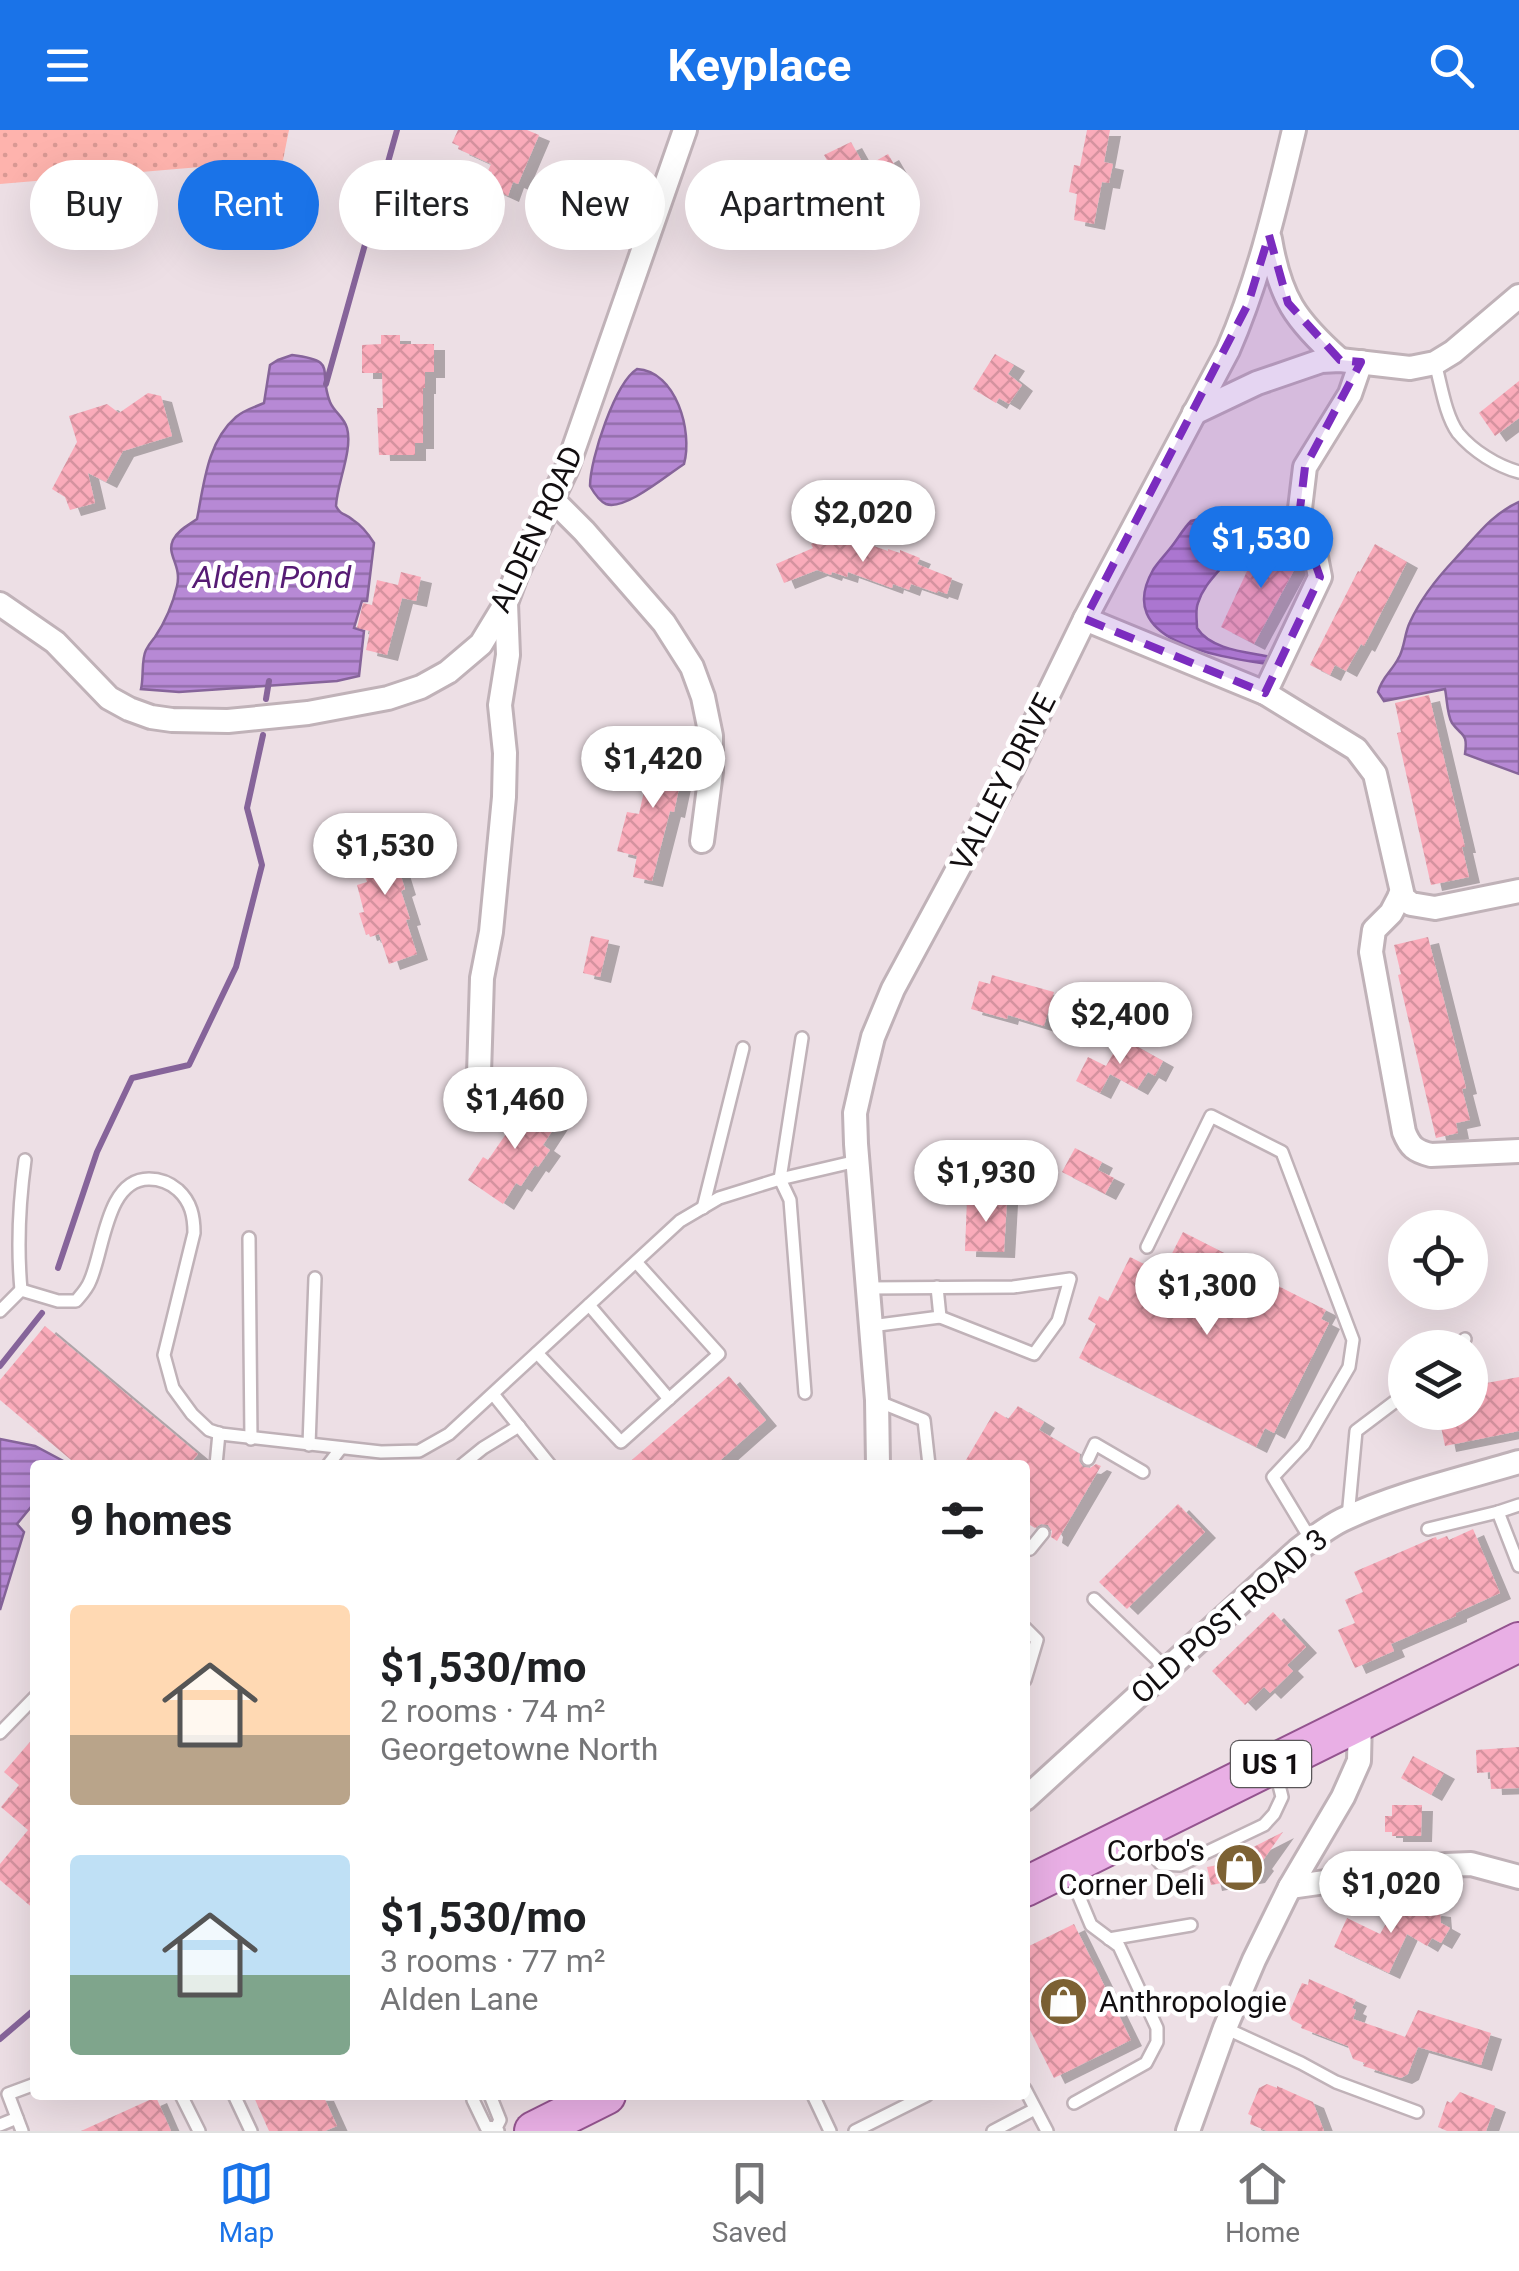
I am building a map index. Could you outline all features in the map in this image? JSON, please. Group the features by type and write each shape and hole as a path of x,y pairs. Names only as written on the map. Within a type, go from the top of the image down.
{"main road":[{"name":"US 1","path":"1030,1884 1519,1642"},
{"path":"536,2130 596,2100"}],"street":[{"name":"ALDEN ROAD","path":"0,604 55,642 109,698 152,717 228,721 308,713 388,698 448,672 480,644 506,603 568,468 685,130"},
{"name":"VALLEY DRIVE","path":"878,1460 856,1113 873,1037 893,989 1013,767 1228,350 1248,304 1269,235 1294,130"},
{"path":"1269,235 1276,275 1288,303 1314,337 1351,361"},
{"path":"1194,413 1257,383 1321,362 1351,361 1410,368 1436,363 1519,296"},
{"path":"1265,693 1320,577 1299,516 1305,467 1350,394 1351,361"},
{"path":"554,500 664,623 692,667 711,736 711,772 702,842"},
{"path":"480,1074 482,978 491,932 504,797 500,705 508,655 506,603"},
{"path":"1086,619 1265,693 1356,749 1375,774 1402,892 1390,914 1374,930 1371,952 1409,1146 1431,1155 1519,1151"},
{"path":"1400,895 1412,904 1435,908 1519,891"},
{"name":"OLD POST ROAD 3","path":"1030,1794 1311,1540 1373,1507 1519,1462"},
{"path":"1188,2131 1254,1960 1359,1761 1360,1720"},
{"path":"1290,1888 1445,1865 1471,1864 1519,1877"}],"lane":[{"path":"1436,363 1456,431 1483,455 1519,472"},
{"path":"802,1038 780,1179 790,1200 806,1393"},
{"path":"703,1208 743,1048"},
{"path":"1148,1247 1211,1116 1282,1152 1353,1340 1349,1366 1304,1444 1273,1477 1311,1540"},
{"path":"22,1290 17,1247 25,1160"},
{"path":"22,1290 58,1301 76,1301 89,1284 118,1194 130,1182 143,1179 172,1185 185,1197 194,1217 194,1233 164,1354 174,1388 192,1414 214,1431 251,1438 380,1452 419,1451 449,1434 680,1221 719,1198 857,1161"},
{"path":"249,1238 251,1438"},
{"path":"537,1353 620,1442 719,1354 636,1262"},
{"path":"309,1444 315,1278"},
{"path":"868,1288 1014,1287 1070,1280 1058,1321 1034,1354 940,1318 871,1326"},
{"path":"937,1287 940,1318"},
{"path":"0,1311 22,1290"},
{"path":"589,1305 669,1398"},
{"path":"494,1394 546,1460"},
{"path":"877,1400 924,1420 928,1460"},
{"path":"1348,1517 1356,1431 1388,1407"},
{"path":"468,1460 518,1426"},
{"path":"214,1431 216,1460"},
{"path":"1088,1459 1096,1444 1142,1472"},
{"path":"332,1460 341,1448"},
{"path":"1428,1529 1519,1505"},
{"path":"1498,1512 1518,1561"},
{"path":"1030,1549 1043,1533"},
{"path":"1094,1599 1166,1669"},
{"path":"1030,1633 1036,1640 1030,1662"},
{"path":"0,1732 30,1702"},
{"path":"1133,1833 1161,1864 1180,1865 1264,1825 1282,1797 1273,1763"},
{"path":"1066,1866 1091,1924 1119,1946 1157,2028 1157,2042 1146,2063 1074,2103"},
{"path":"1109,1940 1191,1924"},
{"path":"1225,2028 1336,2082 1416,2112"},
{"path":"0,2125 20,2125 8,2094 30,2086"},
{"path":"1030,2098 1047,2131"},
{"path":"184,2100 199,2131"},
{"path":"236,2100 251,2131"},
{"path":"473,2100 486,2127 497,2130 500,2120 492,2100"},
{"path":"815,2100 830,2131"},
{"path":"856,2131 917,2100"},
{"path":"993,2131 1035,2108"}],"highlighted area":[{"path":"1269,235 1288,303 1340,360 1361,362 1305,467 1299,517 1320,577 1265,693 1085,619 1248,304"}],"shaded area":[{"path":"0,130 289,130 283,160 178,160 178,169 158,171 158,160 30,160 30,181 0,184"}],"water":[{"name":"Alden Pond","path":"292,355 322,364 330,402 346,424 348,437 336,506 362,527 374,543 367,601 362,601 354,628 364,631 359,676 337,681 179,692 141,689 144,654 165,619 177,586 178,572 171,545 197,519 213,451 236,417 264,403 270,365"},
{"path":"637,369 662,380 678,405 686,436 684,464 635,497 606,504 590,486 594,458 612,405"},
{"path":"1519,502 1519,774 1465,754 1465,738 1450,720 1445,689 1384,701 1378,692 1430,589 1484,527"},
{"path":"1213,516 1239,523 1239,536 1231,556 1203,592 1197,609 1197,628 1220,646 1271,657 1267,664 1200,650 1177,641 1159,630 1147,614 1144,594 1155,567 1191,521"},
{"path":"0,1439 35,1446 61,1460 30,1460 30,1508 17,1524 24,1532 0,1610"}],"building":[{"path":"458,130 527,130 539,135 525,160 518,184 513,182 508,196 505,160 482,160 452,143"},
{"path":"1087,130 1110,130 1104,162 1113,164 1109,183 1102,182 1094,224 1074,220 1077,194 1069,192 1074,165 1080,166"},
{"path":"851,142 861,160 827,160 824,155"},
{"path":"381,335 400,335 400,344 434,344 434,372 425,372 423,388 423,443 415,443 415,455 379,455 377,408 383,408 382,373 362,373 362,345 381,344"},
{"path":"995,354 1014,365 1008,374 1022,385 1009,404 999,398 996,403 973,389"},
{"path":"1519,381 1519,418 1495,436 1479,413"},
{"path":"148,393 161,396 172,436 123,451 106,482 88,473 95,503 70,510 65,497 52,489 77,442 69,416 107,404 119,413"},
{"path":"836,533 920,558 917,564 952,578 947,594 911,584 909,590 893,584 892,588 848,572 847,577 817,570 784,583 776,564"},
{"path":"1282,539 1295,545 1299,561 1254,644 1221,627 1248,569 1252,571 1266,543 1277,549"},
{"path":"1375,544 1407,562 1364,646 1361,644 1346,671 1335,665 1330,675 1310,665"},
{"path":"401,572 421,577 416,601 402,598 387,655 366,650 370,631 357,628 363,603 372,605 377,580 398,585"},
{"path":"1429,695 1469,877 1431,885 1397,733 1401,732 1395,703"},
{"path":"650,747 686,755 674,812 670,811 652,881 633,877 637,856 617,851 627,812 639,814"},
{"path":"380,827 385,842 390,841 405,889 401,891 410,919 406,920 417,954 389,964 379,934 366,935 357,885 367,882 361,866 366,865 361,850 366,848 361,833"},
{"path":"591,936 609,940 600,977 583,973"},
{"path":"1428,937 1466,1088 1462,1089 1470,1120 1456,1123 1458,1133 1436,1138 1394,945"},
{"path":"992,975 1054,992 1044,1026 971,1009 979,981 990,984"},
{"path":"1122,1038 1163,1061 1155,1076 1148,1072 1137,1089 1110,1074 1100,1093 1076,1081 1088,1057 1106,1066"},
{"path":"523,1098 558,1122 543,1145 550,1150 521,1186 516,1183 503,1204 468,1180 483,1157 488,1160 513,1124 508,1121"},
{"path":"1075,1148 1102,1162 1098,1170 1114,1178 1105,1194 1062,1172"},
{"path":"967,1198 1007,1199 1004,1252 965,1251"},
{"path":"1183,1232 1242,1262 1240,1267 1326,1310 1321,1319 1329,1323 1274,1433 1265,1428 1256,1447 1079,1358 1096,1324 1088,1319 1099,1296 1108,1301 1130,1257 1162,1273"},
{"path":"45,1326 198,1454 193,1460 71,1460 0,1400 0,1380"},
{"path":"729,1376 766,1420 721,1460 632,1460"},
{"path":"1519,1377 1519,1431 1445,1446 1442,1430 1488,1430 1488,1383"},
{"path":"1018,1406 1044,1422 1039,1430 1080,1454 1083,1467 1101,1466 1057,1541 1051,1537 1048,1525 1030,1525 1030,1460 966,1460 995,1411 1008,1419"},
{"path":"1178,1504 1205,1532 1127,1609 1099,1582"},
{"path":"1473,1529 1500,1593 1391,1644 1394,1651 1355,1668 1338,1630 1355,1623 1345,1600 1363,1592 1354,1572 1433,1538 1447,1536 1449,1540"},
{"path":"1273,1612 1306,1647 1287,1665 1293,1671 1270,1693 1264,1687 1245,1705 1212,1671"},
{"path":"30,1742 30,1906 0,1880 0,1864 28,1830 1,1807 19,1785 4,1772"},
{"path":"1519,1747 1519,1788 1491,1789 1490,1772 1477,1773 1476,1750"},
{"path":"1413,1756 1444,1773 1431,1795 1401,1778"},
{"path":"1392,1805 1422,1805 1421,1836 1392,1836 1392,1832 1385,1832 1385,1816 1392,1816"},
{"path":"1283,1832 1254,1877 1211,1885 1207,1867 1235,1862 1234,1857"},
{"path":"1400,1900 1424,1913 1440,1911 1441,1923 1450,1928 1441,1943 1432,1938 1427,1946 1407,1934 1389,1973 1334,1947 1347,1918 1380,1934"},
{"path":"1074,1924 1131,2040 1054,2078 1030,2030 1030,1946"},
{"path":"1309,1979 1356,2000 1353,2019 1405,2037 1418,2010 1491,2033 1481,2065 1418,2047 1408,2074 1401,2078 1363,2066 1365,2063 1353,2059 1348,2046 1301,2028 1292,2020 1289,2013 1302,1983 1308,1985"},
{"path":"1267,2084 1313,2102 1324,2131 1267,2131 1250,2124 1252,2116 1248,2114 1259,2088"},
{"path":"1460,2092 1495,2106 1486,2131 1447,2131 1438,2127 1447,2101 1451,2103"},
{"path":"157,2100 171,2131 81,2131"},
{"path":"255,2100 325,2100 337,2126 325,2131 269,2131"}],"waterway":[{"path":"326,384 397,130"},
{"path":"266,699 269,681"},
{"path":"58,1268 97,1152 132,1078 189,1065 236,967 262,865 247,808 263,735"},
{"path":"0,1366 42,1313"},
{"path":"0,2039 30,2013"}],"place":[{"name":"Corbo's Corner Deli","path":"1240,1867"},
{"name":"Anthropologie","path":"1064,2001"}]}
